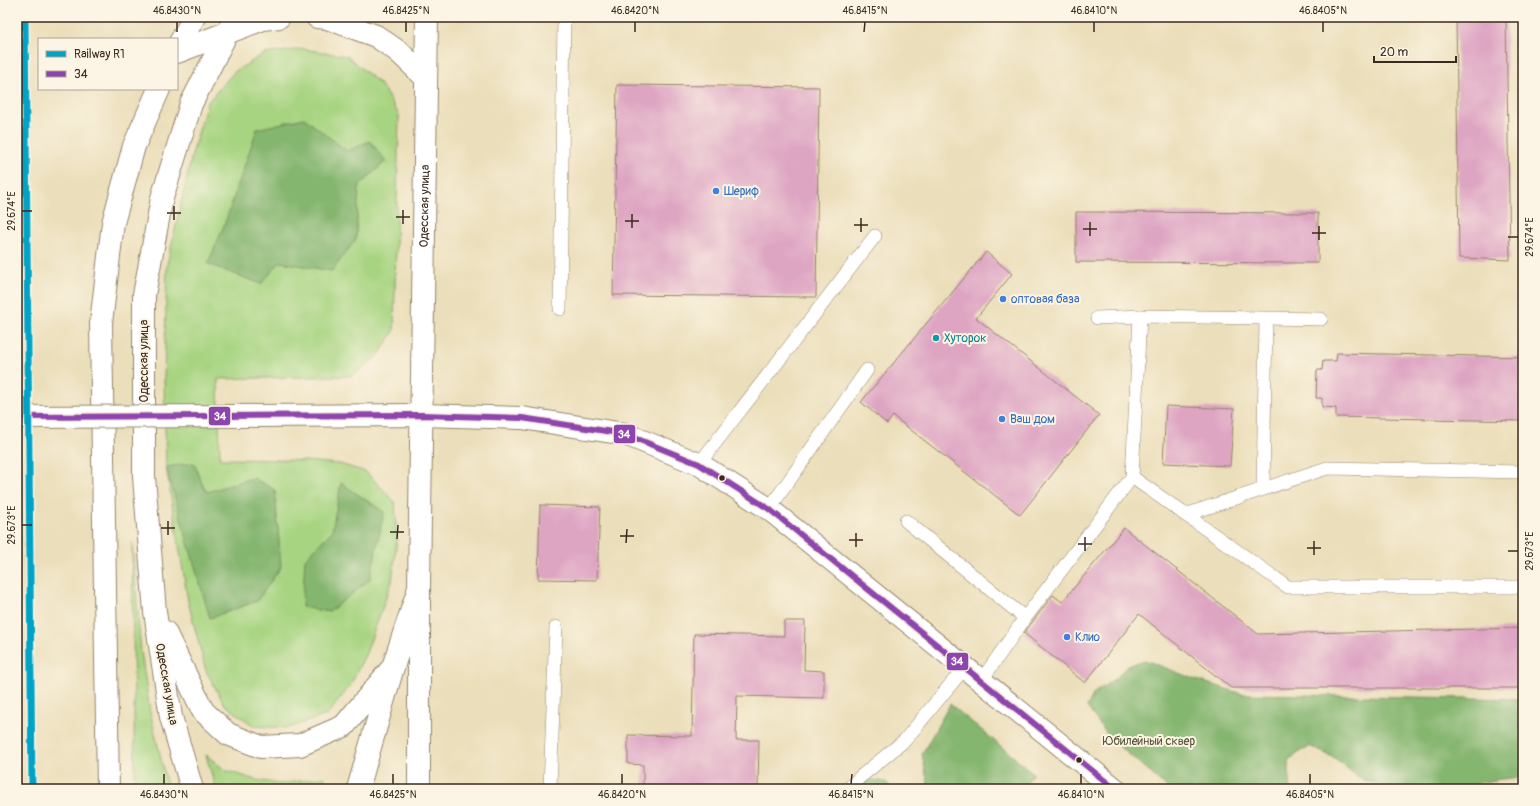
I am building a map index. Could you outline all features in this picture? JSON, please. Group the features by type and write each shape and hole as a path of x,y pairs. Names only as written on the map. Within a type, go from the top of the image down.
{"main road":[{"path":"178,46 194,17"},
{"path":"178,51 230,24 279,17"},
{"path":"318,17 327,18 376,36 399,52 426,78"},
{"name":"Одесская улица","path":"419,789 419,588 427,17"},
{"name":"Одесская улица","path":"192,789 171,716 155,612 144,477 144,295 162,198 191,104 230,24"},
{"path":"108,789 101,323 113,223 134,146 159,90"},
{"path":"17,417 422,416 522,418 625,434 699,464 769,509 1115,789"},
{"path":"358,789 393,667 419,588"},
{"path":"155,612 203,711 228,734 261,747 300,746 344,726 393,667"}],"lane":[{"path":"560,309 564,17"},
{"path":"699,464 875,236"},
{"path":"1097,318 1140,316 1321,319"},
{"path":"848,789 905,740 973,674 1025,618 1132,477 1140,316"},
{"path":"1263,489 1266,319"},
{"path":"769,509 867,370"},
{"path":"1185,515 1327,468 1523,472"},
{"path":"1132,477 1288,587 1523,587"},
{"path":"906,521 1025,618"},
{"path":"550,789 556,627"}],"green space":[{"path":"303,49 347,56 381,85 399,115 394,331 378,356 352,376 218,379 220,459 291,460 340,464 366,472 395,502 397,539 392,581 366,653 350,686 327,715 288,728 254,726 225,705 206,671 188,601 166,467 164,380 167,265 192,155 207,103 234,72 264,54"},
{"path":"304,118 347,151 370,141 386,161 359,186 356,239 332,271 280,262 261,284 208,264 225,223 257,129"},
{"path":"194,463 207,492 253,478 275,490 281,567 257,601 210,618 166,467"},
{"path":"341,483 384,512 370,579 329,612 302,607 305,559 332,531"},
{"path":"132,543 141,652 150,712 168,789 135,789"},
{"name":"Юбилейный сквер","path":"1145,660 1194,679 1242,694 1523,699 1523,777 1478,783 1460,789 1393,789 1360,779 1335,758 1309,746 1288,760 1291,789 1169,789 1110,738 1087,707 1094,693 1116,678 1127,666"},
{"path":"950,704 1033,773 1025,785 1030,789 929,789 922,754"},
{"path":"206,755 225,770 256,780 280,784 325,777 322,789 216,789"},
{"path":"859,778 886,782 893,789 848,789"}],"building":[{"path":"1456,17 1506,17 1510,260 1459,258"},
{"name":"Шериф","path":"617,85 819,87 816,297 613,295"},
{"path":"1076,212 1318,213 1318,263 1076,262"},
{"name":"Ваш дом","path":"986,252 1012,274 976,318 1099,415 1020,515 893,416 887,424 861,402"},
{"path":"1337,353 1523,357 1523,421 1336,417 1336,408 1322,407 1322,398 1316,398 1317,370 1322,370 1323,361 1336,361"},
{"path":"1166,406 1234,409 1230,466 1163,463"},
{"path":"540,505 600,507 597,580 538,579"},
{"path":"1124,528 1258,634 1523,628 1523,688 1231,688 1139,614 1085,683 1024,633 1053,595 1062,602"},
{"path":"784,621 805,621 804,670 824,671 824,698 737,696 736,740 759,740 758,789 643,789 643,765 628,764 628,735 692,736 694,634 784,636"}],"rail line":[{"name":"R1","path":"25,17 32,789"}],"transit line":[{"name":"34","path":"17,417 422,415 522,418 625,434 699,464 769,509 1115,789"}],"place":[{"name":"Шериф","path":"716,191"},
{"name":"оптовая база","path":"1003,299"},
{"name":"Хуторок","path":"936,338"},
{"name":"Ваш дом","path":"1002,419"},
{"name":"Клио","path":"1067,637"}]}
